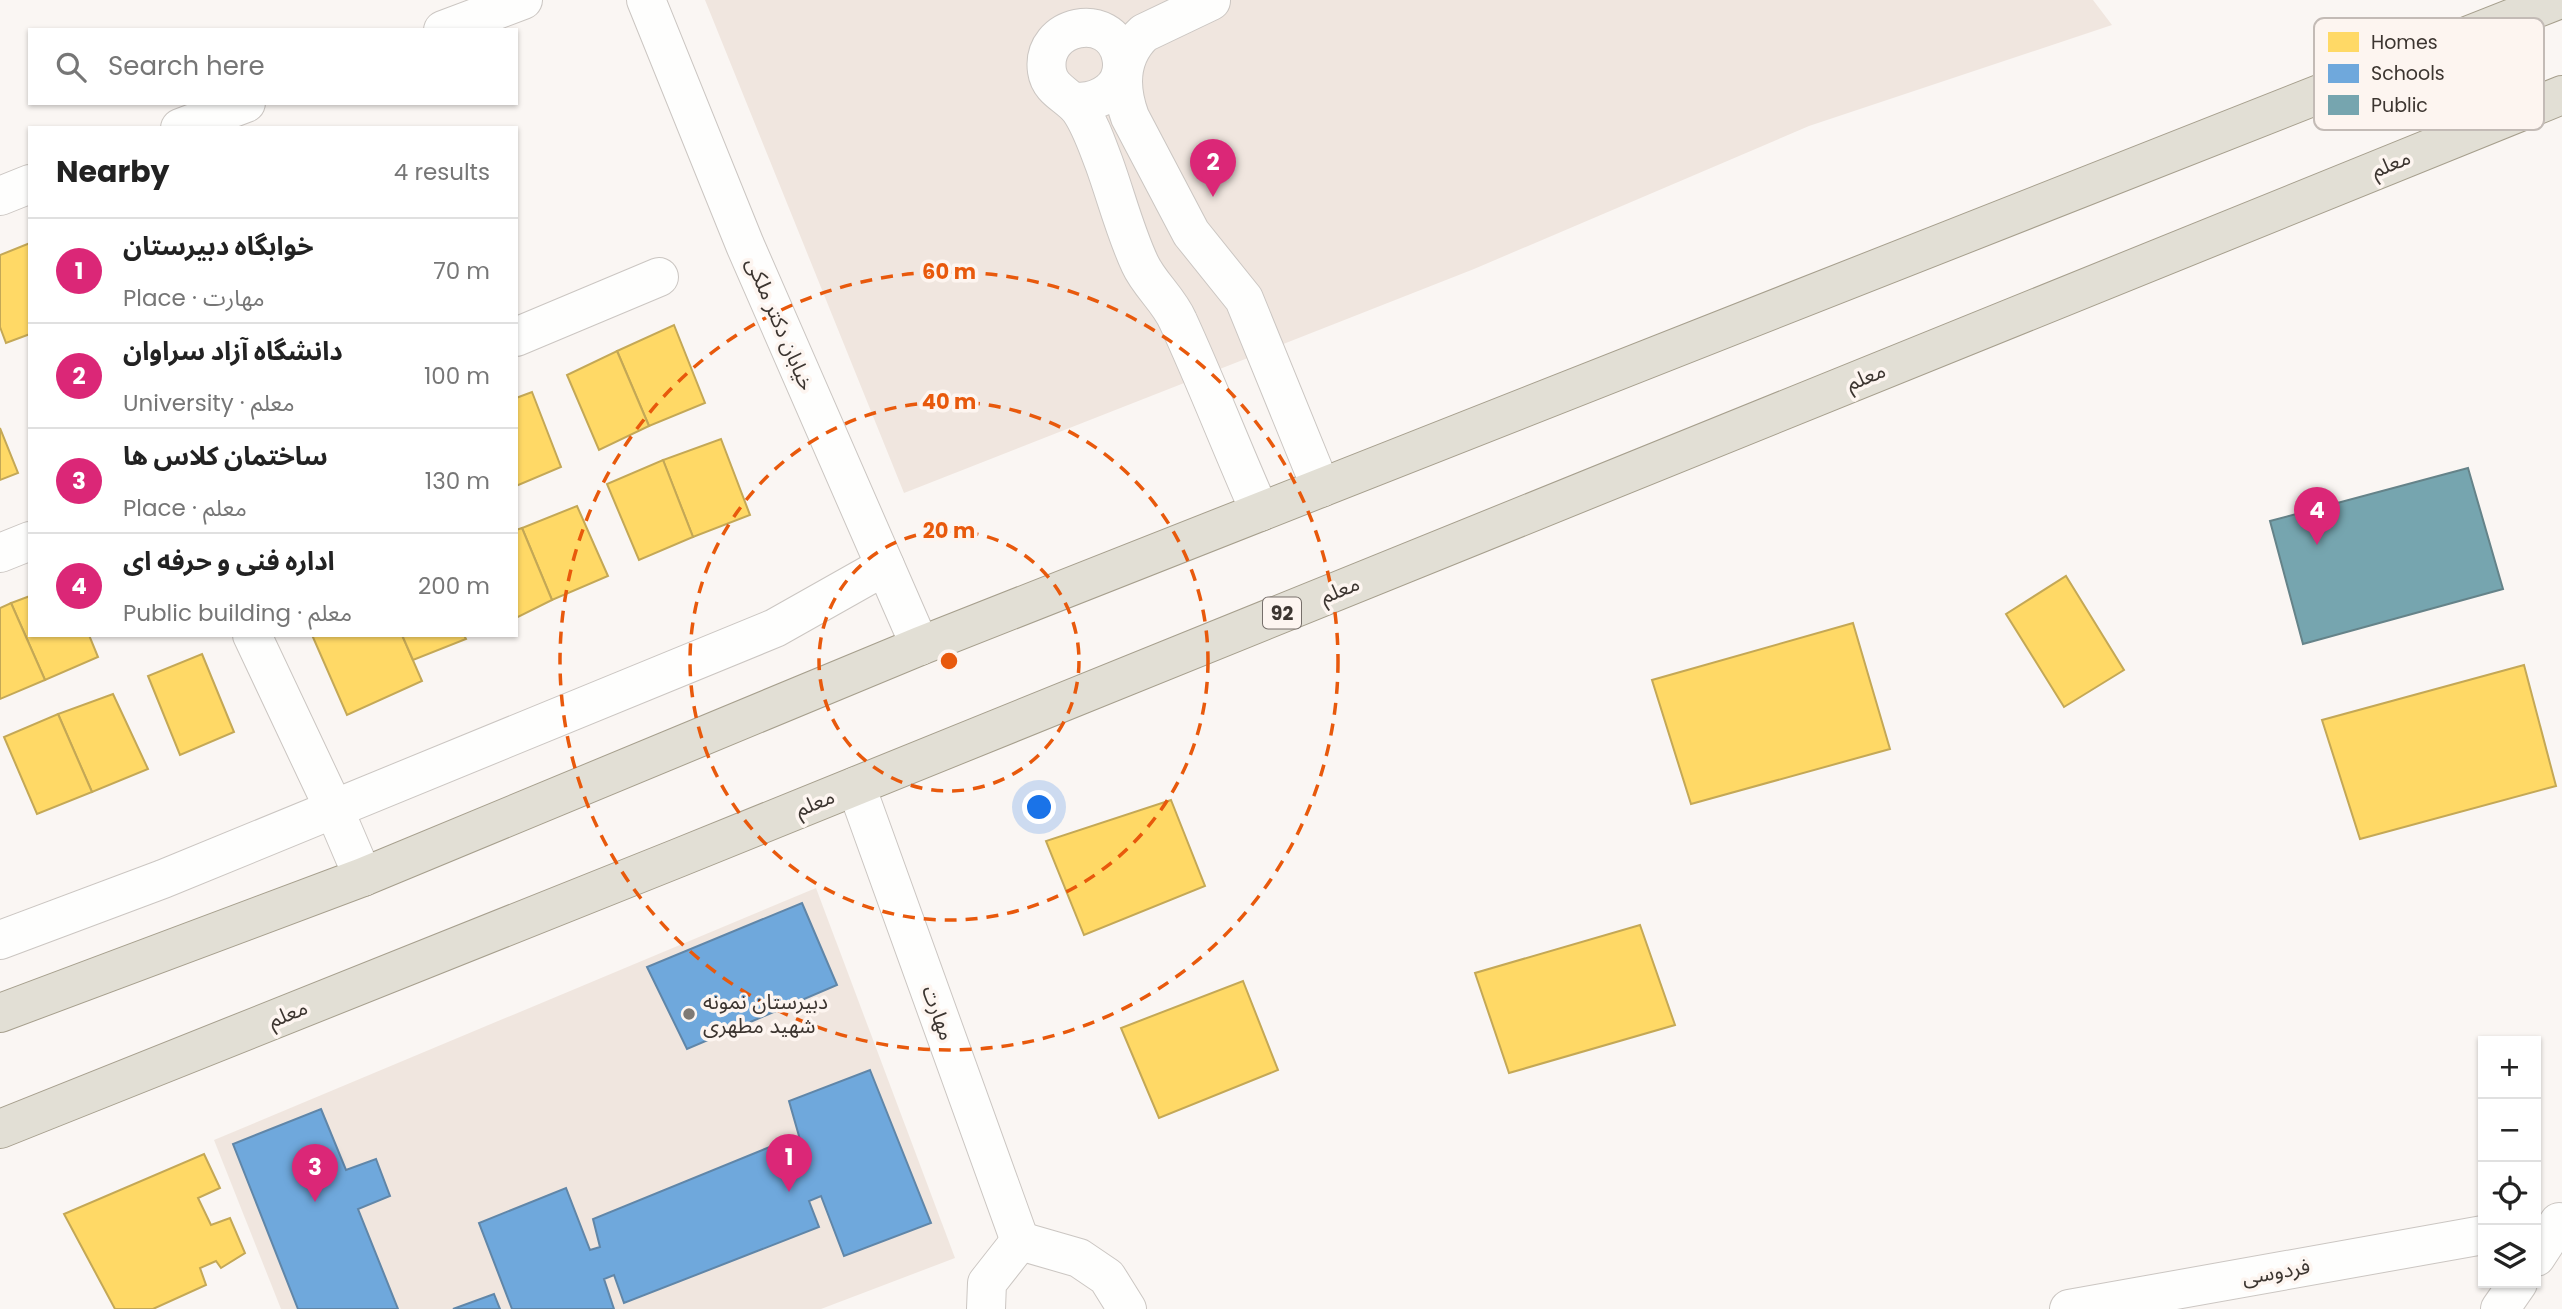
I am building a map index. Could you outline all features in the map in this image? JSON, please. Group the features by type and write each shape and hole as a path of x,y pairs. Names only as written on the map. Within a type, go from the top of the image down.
{"main road":[{"path":"2512,18 2558,0"},
{"name":"معلم","path":"2544,101 2562,94"},
{"path":"0,1013 363,877 920,646 2314,96"},
{"name":"معلم","path":"0,1129 856,786 2473,130"}],"street":[{"path":"448,28 523,0"},
{"name":"خیابان دکتر ملکی","path":"646,0 746,245 920,646"},
{"path":"1144,33 1119,35 1091,27 1068,30 1051,47 1047,59 1047,72 1052,85 1061,95 1072,101 1085,103 1098,100 1110,93 1118,83 1136,41 1144,33 1211,1"},
{"path":"1102,30 1118,47 1122,59 1123,100 1130,117 1191,233 1244,299 1321,488"},
{"path":"1072,101 1082,113 1096,140 1140,265 1177,317 1260,512"},
{"path":"185,126 241,105"},
{"path":"0,196 28,185"},
{"path":"518,336 659,277"},
{"path":"0,553 28,542"},
{"path":"0,940 163,879 775,628 885,566"},
{"path":"253,637 363,877"},
{"name":"مهارت","path":"856,786 1020,1241"},
{"path":"2541,1246 2552,1223"},
{"name":"فردوسی","path":"2068,1309 2155,1302 2478,1237"},
{"path":"986,1309 987,1283 1020,1241 1079,1258 1107,1277 1127,1309"},
{"path":"2500,1309 2515,1288"}],"shaded area":[{"path":"705,0 2093,0 2112,25 1809,126 1474,269 904,493"},
{"name":"دبیرستان نمونه شهید مطهری","path":"816,888 955,1258 821,1309 281,1309 214,1140"}],"building: Homes":[{"path":"28,244 28,335 6,343 0,327 0,255"},
{"path":"674,325 705,403 649,426 617,351"},
{"path":"617,351 649,426 599,450 567,375"},
{"path":"532,392 561,467 518,485 518,397"},
{"path":"0,428 18,473 0,480"},
{"path":"721,439 750,515 693,537 663,460"},
{"path":"663,460 693,537 639,560 607,484"},
{"path":"577,506 608,576 552,600 522,528"},
{"path":"522,528 552,600 518,617 518,529"},
{"path":"2066,576 2124,670 2064,707 2006,614"},
{"path":"28,597 28,637 90,637 98,657 45,680 11,603"},
{"path":"11,603 45,680 0,699 0,608"},
{"path":"1853,623 1890,749 1691,804 1652,680"},
{"path":"313,637 403,637 422,681 347,715"},
{"path":"403,637 466,639 413,660"},
{"path":"202,654 234,732 180,755 148,676"},
{"path":"2524,665 2556,786 2360,839 2322,720"},
{"path":"113,694 148,769 92,792 58,714"},
{"path":"58,714 92,792 37,814 4,737"},
{"path":"1171,800 1205,886 1084,935 1046,841"},
{"path":"1640,925 1675,1025 1509,1073 1475,973"},
{"path":"1243,981 1278,1070 1159,1118 1121,1028"},
{"path":"204,1154 220,1188 198,1198 211,1225 230,1218 245,1253 221,1268 216,1261 200,1268 206,1285 153,1309 115,1309 64,1214"}],"building: Schools":[{"path":"802,903 837,985 687,1049 647,967"},
{"path":"870,1070 931,1223 844,1256 821,1196 809,1201 819,1227 624,1303 614,1275 604,1279 614,1309 512,1309 479,1223 566,1188 590,1250 600,1247 593,1219 787,1140 795,1167 807,1164 789,1101"},
{"path":"321,1109 346,1170 376,1159 390,1196 358,1209 398,1309 298,1309 233,1144"},
{"path":"494,1294 500,1309 453,1309"}],"building: Public":[{"path":"2468,468 2503,589 2303,644 2270,521"}],"place":[{"name":"دانشگاه آزاد سراوان","path":"1213,197"},
{"name":"اداره فنی و حرفه ای","path":"2317,545"},
{"name":"دبیرستان نمونه شهید مطهری","path":"689,1014"},
{"name":"خوابگاه دبیرستان","path":"789,1192"},
{"name":"ساختمان کلاس ها","path":"315,1202"}]}
